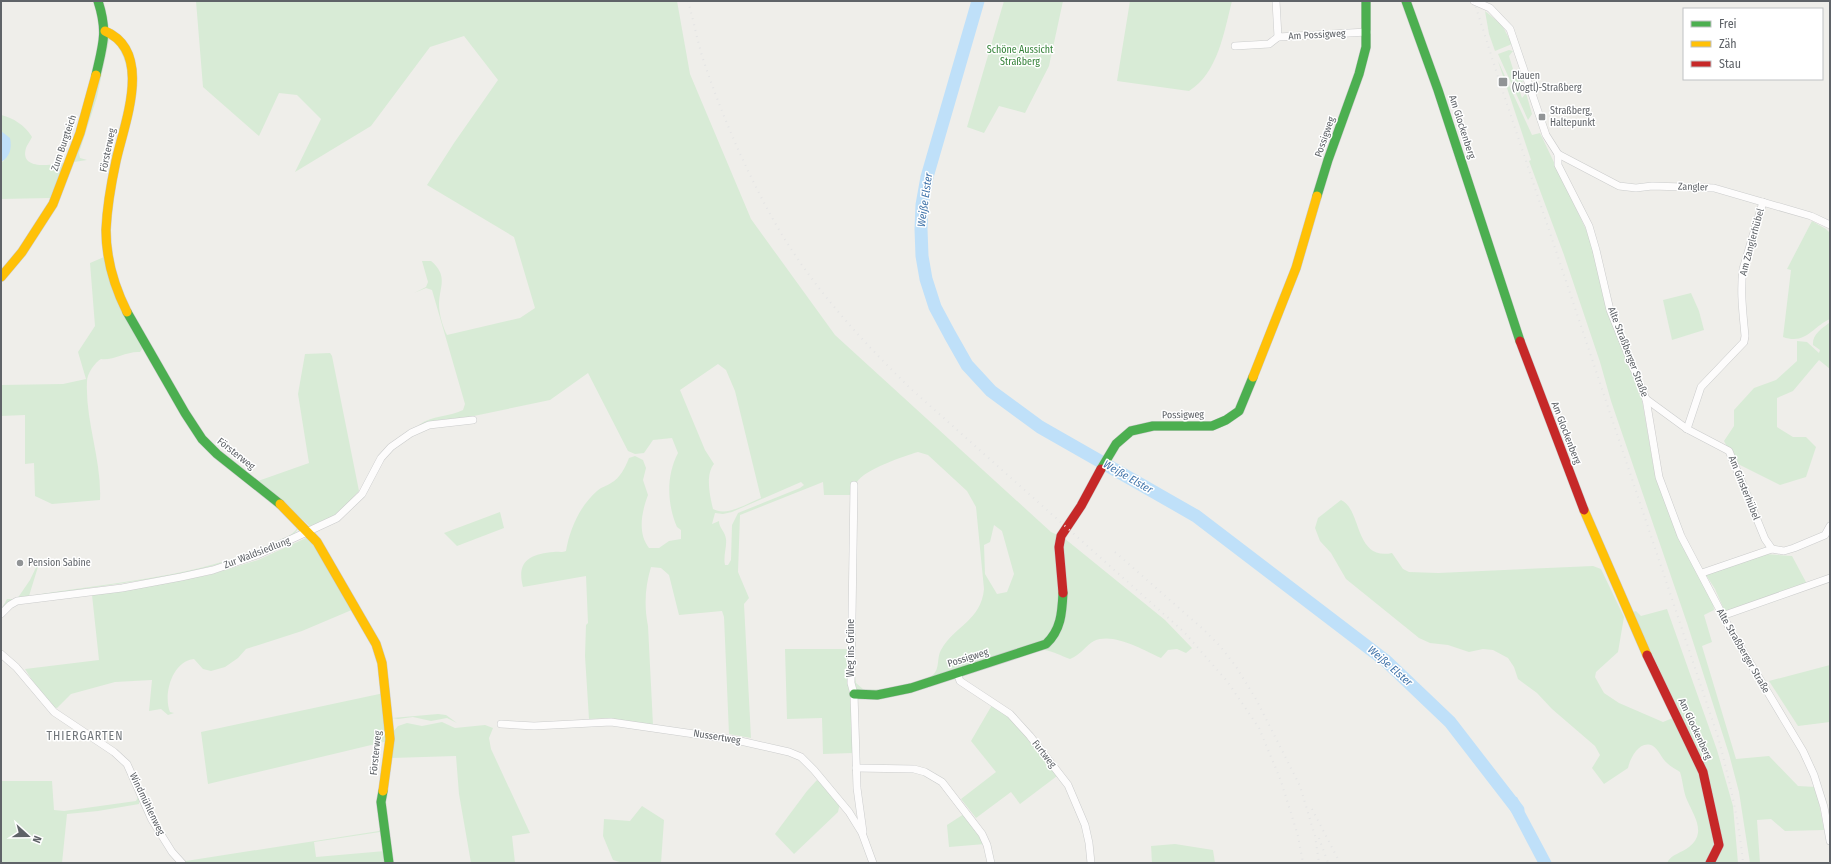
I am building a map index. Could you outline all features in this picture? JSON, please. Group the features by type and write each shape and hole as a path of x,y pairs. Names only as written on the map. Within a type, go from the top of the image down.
{"street":[{"name":"Zum Burgteich","path":"1,277 22,252 53,204 77,140 92,94 105,31 98,1"},
{"name":"Am Possigweg","path":"1276,1 1278,37 1367,32"},
{"name":"Possigweg","path":"854,694 877,695 890,692 1035,649 1046,644 1055,635 1059,625 1061,612 1062,568 1059,547 1061,536 1114,448 1126,434 1143,427 1211,426 1223,422 1239,411 1296,268 1328,160 1359,74 1366,47 1366,1"},
{"name":"Am Glockenberg","path":"1406,1 1438,90 1527,362 1578,496 1636,632 1703,772 1718,834 1719,845 1710,863"},
{"name":"Alte Straßberger Straße","path":"1474,1 1490,8 1510,29 1546,135 1558,154 1558,165 1588,226 1596,250 1610,310 1646,398 1659,477 1681,536 1702,573 1722,616 1803,751 1827,807 1830,841"},
{"name":"Försterweg","path":"105,31 113,33 121,43 130,65 133,86 130,105 119,148 107,214 108,258 115,287 183,409 208,446 286,509 309,532 317,542 376,644 382,663 390,739 381,802 389,863"},
{"path":"1235,46 1269,44 1278,37"},
{"name":"Zangler","path":"1558,154 1620,186 1636,188 1652,186 1714,188 1811,216 1830,225"},
{"name":"Am Zanglerhübel","path":"1687,430 1701,387 1744,342 1745,336 1741,294 1743,269 1762,202"},
{"name":"Am Ginsterhübel","path":"1646,398 1687,430 1730,451 1765,540 1772,549"},
{"name":"Zur Waldsiedlung","path":"1,614 10,605 17,601 122,588 213,570 257,555 337,518 362,494 381,458 391,447 411,433 429,425 473,420"},
{"name":"Weg ins Grüne","path":"854,485 850,642 851,683 854,694 856,768 863,828 862,833"},
{"path":"1702,573 1772,549 1784,551 1794,548 1825,535 1830,526"},
{"path":"1722,616 1830,578"},
{"name":"Windmühlenweg","path":"1,654 16,668 54,712 102,743 128,764 152,820 172,852 182,863"},
{"name":"Furtweg","path":"957,673 960,681 1010,714 1030,736 1068,785 1085,826 1089,843 1091,863"},
{"name":"Nussertweg","path":"501,724 534,726 611,722 736,740 789,752 801,757 837,796 862,833 873,863"},
{"path":"856,768 914,769 925,772 942,782 982,834 987,845 991,863"}],"green space":[{"path":"196,1 677,1 690,74 751,219 835,335 1051,532 1064,538 1165,620 1192,648 1186,653 1177,649 1168,650 1161,658 1119,640 1102,639 1091,642 1070,659 1054,652 1044,650 887,691 857,691 853,681 851,495 824,495 823,482 740,515 738,572 749,598 744,604 751,738 729,734 724,617 722,611 679,615 669,575 661,568 651,567 647,582 646,596 653,725 609,718 589,719 585,656 586,625 588,623 586,576 523,587 521,578 523,565 527,560 538,555 566,551 573,526 586,503 599,490 620,476 629,458 635,456 643,460 646,468 643,480 648,495 642,522 645,542 649,548 659,548 669,541 681,539 681,530 677,527 671,509 669,490 671,471 678,453 672,438 653,440 644,453 635,454 628,451 588,373 550,400 469,417 439,420 420,427 419,425 429,419 463,410 465,404 432,290 426,288 414,293 426,287 428,282 422,261 431,261 437,266 440,272 442,282 439,308 440,316 447,335 520,318 535,308 514,237 427,185 498,80 464,36 430,47 371,126 295,172 321,119 297,95 279,93 259,136 203,87","holes":["718,364 726,370 735,391 761,498 731,510 719,511 713,509 709,480 711,469 714,464 705,450 680,390","918,452 928,455 967,491 976,507 984,589 982,600 978,609 973,616 953,634 941,650 936,672 930,677 915,683 897,687 863,689 856,683 855,675 857,482 861,477 876,468","801,482 804,485 738,513 732,525 731,560 728,565 725,565 725,536 719,521 712,524 715,513 723,514 732,512","994,525 1002,531 1014,574 1007,592 997,594 985,574 984,545 990,542"]},
{"name":"Schöne Aussicht Straßberg","path":"1004,1 1063,1 1049,66 1025,113 999,106 984,133 967,127"},
{"path":"1130,1 1232,1 1223,38 1213,63 1207,74 1189,91 1117,81"},
{"path":"1485,11 1502,25 1512,44 1495,51 1489,34"},
{"path":"111,36 115,39 123,53 128,66 132,86 116,158 107,214 105,257 114,288 143,341 144,346 140,352 130,353 110,359 101,359 92,368 87,378 88,411 99,470 100,500 52,504 35,496 34,463 25,464 25,415 1,416 1,385 63,384 86,379 78,352 95,326 90,263 104,257 106,214 115,156 109,156 116,149 128,93 126,66 121,52 113,39 109,40 97,97 79,153 80,158 87,160 74,162 97,87 106,40"},
{"path":"1509,50 1513,51 1509,56 1516,79 1521,73 1523,81 1518,86 1522,98 1526,93 1532,114 1528,120 1498,54"},
{"path":"1498,61 1532,135 1540,133 1591,240 1608,312 1642,400 1653,464 1662,495 1713,603 1714,610 1704,615 1712,642 1702,646 1736,759 1769,756 1798,786 1816,787 1824,830 1785,831 1771,819 1757,820 1760,863 1750,863 1739,792 1729,754 1687,623 1611,401 1600,362 1564,255 1529,161 1531,160"},
{"path":"1,115 18,123 26,129 32,137 26,148 25,156 28,161 39,165 64,163 50,198 1,199 1,162 4,161"},
{"path":"1812,221 1830,233 1830,319 1803,337 1791,339 1783,337 1791,270 1787,269"},
{"path":"1691,293 1699,311 1704,330 1672,340 1663,300"},
{"path":"1829,323 1830,369 1819,360 1793,391 1777,398 1777,427 1793,437 1806,437 1816,447 1806,477 1780,485 1738,464 1724,441 1734,426 1734,410 1754,388 1776,380 1797,361 1797,341 1807,342 1819,353 1820,350 1813,345 1814,338 1818,332"},
{"path":"330,353 332,356 359,491 336,515 311,527 258,481 309,463 298,394 305,354"},
{"path":"1341,500 1348,505 1360,533 1371,549 1380,553 1392,553 1403,569 1409,572 1438,573 1593,566 1601,569 1624,617 1618,652 1596,672 1595,677 1604,693 1619,703 1663,722 1680,715 1633,612 1636,611 1641,616 1667,609 1717,750 1733,806 1738,863 1667,863 1671,858 1689,847 1694,842 1698,830 1695,818 1686,797 1680,772 1670,766 1653,746 1644,745 1640,747 1633,755 1628,768 1604,784 1592,768 1600,755 1595,746 1552,709 1537,693 1518,679 1514,667 1508,658 1493,650 1483,649 1469,652 1448,645 1430,643 1419,638 1346,579 1331,553 1320,541 1315,528 1318,518"},
{"path":"500,512 504,528 457,546 444,533"},
{"path":"298,525 299,526 296,532 288,538 220,564 159,577 35,597 1,610 7,599 17,599 30,580 41,557 29,596 154,577 216,564 246,554 285,538 295,531"},
{"path":"308,537 354,609 302,631 246,649 238,658 225,667 211,671 203,669 194,659 186,661 175,672 169,688 168,705 170,712 174,713 168,715 161,709 149,711 152,680 115,682 71,694 57,708 53,707 37,688 25,669 99,660 92,595 209,575 258,560"},
{"path":"1765,554 1792,556 1807,584 1725,612 1715,589 1706,575"},
{"path":"785,649 848,649 853,753 823,754 822,718 787,719"},
{"path":"1830,665 1830,722 1798,726 1769,681"},
{"path":"384,693 388,741 208,784 201,732"},
{"path":"992,705 1012,718 1057,776 1020,804 1011,792 976,818 961,799 996,772 971,741"},
{"path":"438,714 446,715 457,723 447,718 431,721 413,717 398,719 392,718"},
{"path":"442,722 455,728 485,725 493,728 489,738 491,749 530,833 512,836 515,863 471,863 459,794 456,756 391,758 392,733 398,726 407,723 422,726"},
{"path":"817,780 840,803 838,812 794,854 775,834"},
{"path":"1,781 52,781 54,810 64,811 136,801 139,795 139,804 98,811 67,814 62,863 1,863"},
{"path":"142,786 155,816 165,837 148,807"},
{"path":"642,806 664,820 661,863 623,863 613,860 603,836 604,819 630,821"},
{"path":"964,814 985,844 949,847 947,825"},
{"path":"381,827 380,832 314,842 316,857 385,851 387,863 184,862 179,856 186,861 379,831"},
{"path":"165,837 171,845 179,856 172,848"},
{"path":"1175,844 1213,850 1215,863 1152,863 1151,846"}],"water":[{"path":"1,131 10,138 11,145 10,152 1,162"},
{"path":"1507,796 1517,797 1552,863 1538,863 1508,806"}],"waterway":[{"name":"Weiße Elster","path":"978,1 927,177 922,205 921,229 922,256 926,279 935,307 967,365 991,391 1040,427 1196,516 1386,661 1450,722 1518,810"}],"railway":[{"path":"688,1 700,50 734,140 751,177 783,237 815,283 833,306 910,388 1184,632 1227,681 1259,728 1281,781 1298,836 1303,863"},
{"path":"1474,1 1718,737 1733,800 1743,863"},
{"path":"1115,552 1203,629 1220,646 1235,665 1256,699 1300,786 1315,836 1319,863"},
{"path":"1312,809 1340,863"},
{"path":"1319,838 1328,863"}],"traffic: fast":[{"path":"96,75 104,30 98,1"},
{"path":"1317,196 1328,160 1359,74 1366,47 1366,1"},
{"path":"1406,1 1438,90 1520,341"},
{"path":"127,312 185,413 202,439 217,454 280,504"},
{"path":"1101,469 1116,444 1131,431 1153,426 1212,426 1226,420 1239,411 1253,377"},
{"path":"854,694 877,695 911,688 1046,644 1051,639 1058,627 1063,593"},
{"path":"383,791 381,802 389,863"}],"traffic: slow":[{"path":"105,31 120,41 129,55 132,72 132,90 129,109 112,178 106,230 109,262 118,292 127,312"},
{"path":"1,277 22,252 53,204 80,133 96,75"},
{"path":"1253,377 1296,268 1317,196"},
{"path":"280,504 317,542 376,644 382,663 390,739 383,791"},
{"path":"1584,510 1647,655"}],"traffic: jam":[{"path":"1520,341 1584,510"},
{"path":"1063,593 1059,547 1061,536 1081,506 1101,469"},
{"path":"1647,655 1703,772 1719,845 1710,863"}],"place":[{"name":"Plauen (Vogtl)-Straßberg","path":"1503,82"},
{"name":"Straßberg, Haltepunkt","path":"1542,117"},
{"name":"Pension Sabine","path":"20,563"}],"district":[{"name":"THIERGARTEN","path":"85,736"}]}
